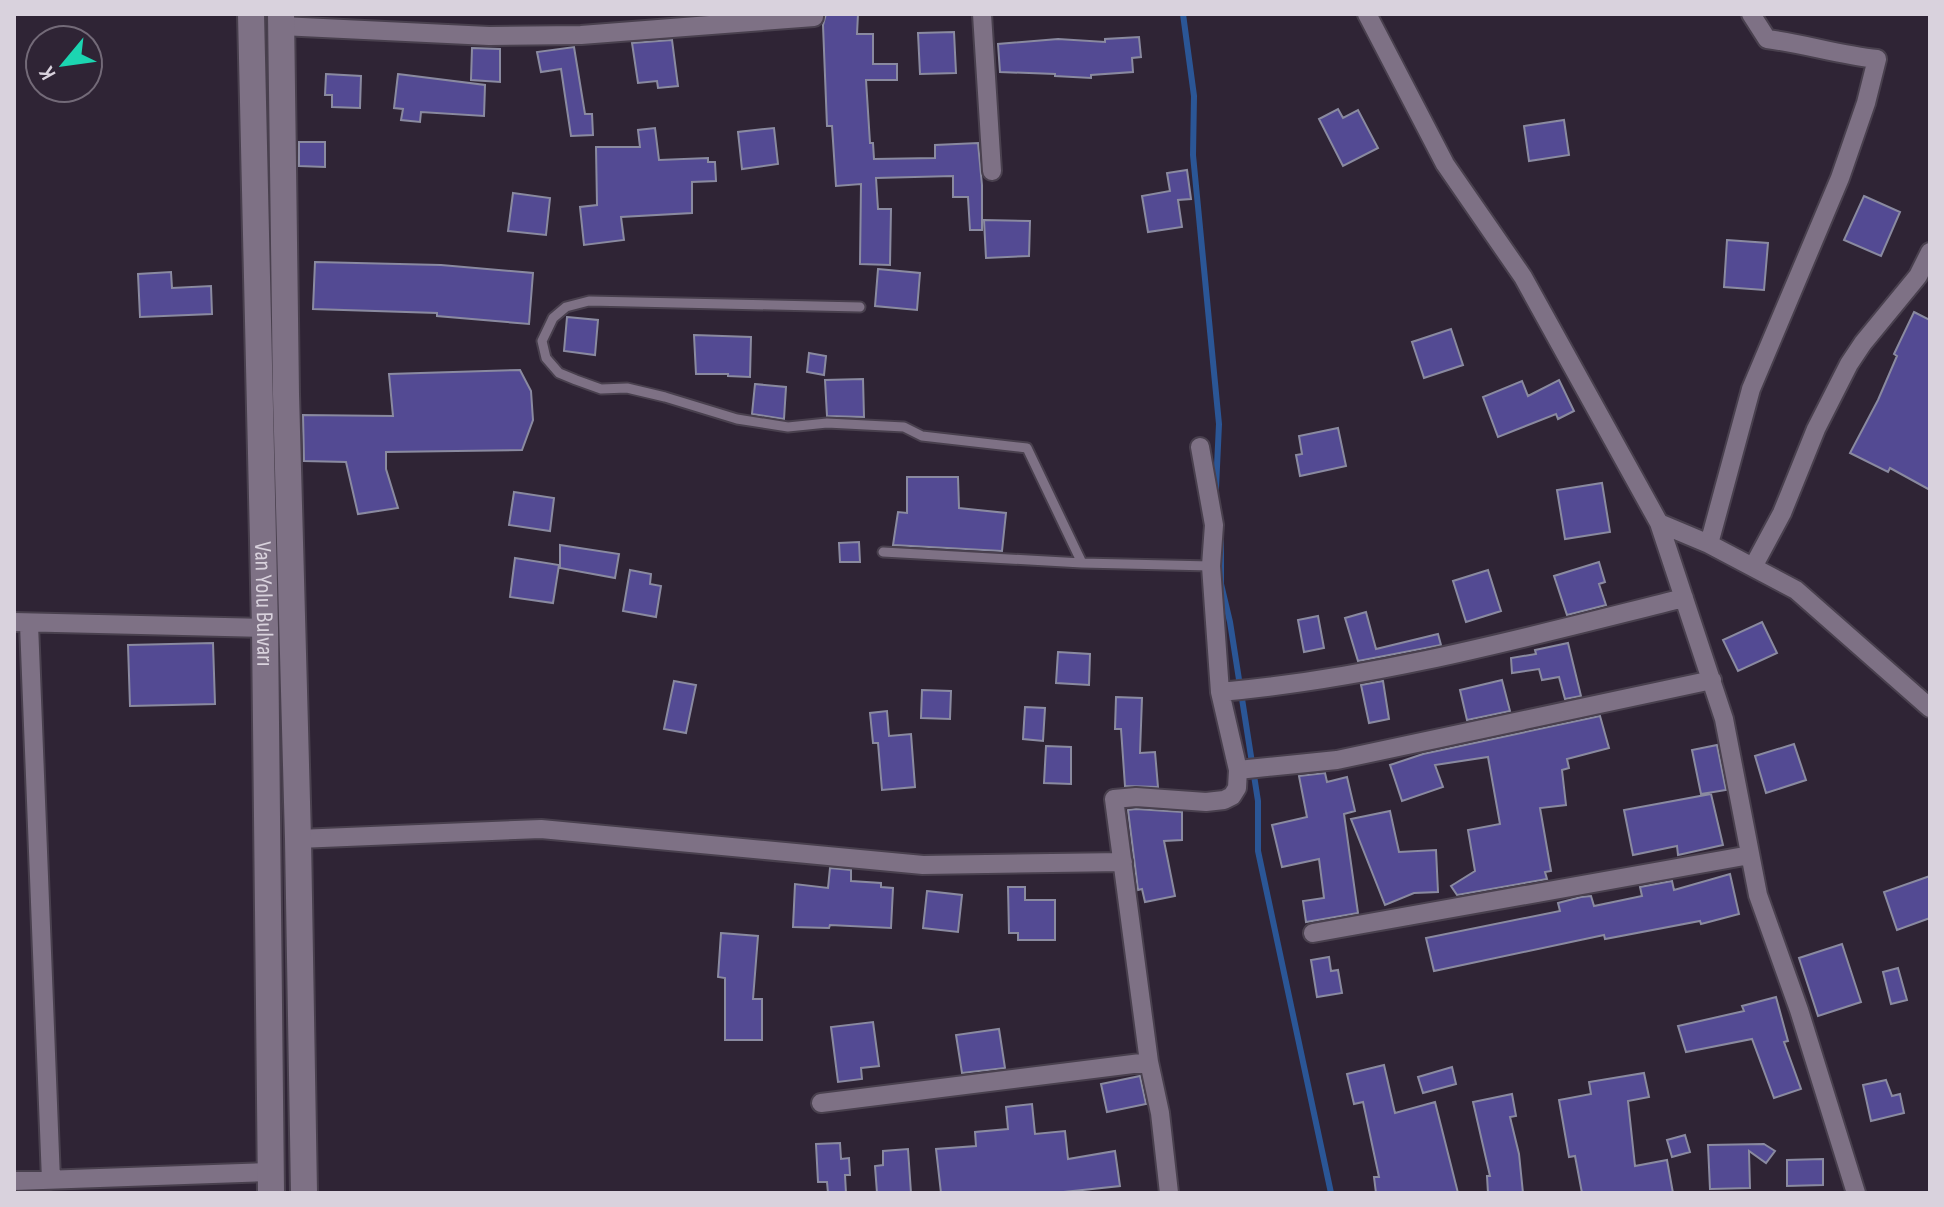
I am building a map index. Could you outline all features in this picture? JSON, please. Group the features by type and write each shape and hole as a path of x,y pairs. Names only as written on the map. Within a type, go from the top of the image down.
{"main road":[{"name":"Van Yolu Bulvarı","path":"251,14 265,628 270,1183"},
{"path":"281,20 304,1193"}],"street":[{"path":"281,20 489,36 565,35 814,17 814,14"},
{"path":"982,14 992,171"},
{"path":"1367,14 1445,164 1523,277 1659,523 1724,719 1758,895 1799,1010 1856,1193"},
{"path":"1709,544 1751,389 1840,178 1866,103 1877,59 1838,55 1806,44 1767,39 1751,14"},
{"path":"1753,567 1782,513 1816,429 1849,364 1918,276 1930,252"},
{"path":"1169,1193 1114,799 1136,797 1206,802 1224,800 1232,796 1237,788 1238,770 1220,692 1211,566 1214,525 1200,447"},
{"path":"1659,523 1709,544 1796,590 1930,708"},
{"path":"1220,692 1315,681 1451,654 1684,598"},
{"path":"51,1180 22,623 265,628"},
{"path":"1238,770 1337,760 1712,680"},
{"path":"298,839 541,829 923,865 1123,862"},
{"path":"1313,933 1750,855"},
{"path":"821,1103 1149,1062"},
{"path":"14,1181 270,1183"}],"lane":[{"path":"860,307 589,301 566,307 553,318 542,341 546,358 559,373 601,389 627,388 737,419 788,427 827,423 904,427 922,436 1027,448 1082,563"},
{"path":"883,552 1082,563 1211,566"}],"building":[{"path":"826,14 858,14 857,34 873,34 873,64 897,64 897,80 866,80 874,159 935,158 935,145 978,143 982,230 970,230 968,197 953,197 953,176 876,178 878,209 891,209 890,265 860,264 861,184 836,186 832,126 827,126 823,25"},
{"path":"954,32 956,73 920,74 918,33"},
{"path":"1139,37 1141,57 1132,58 1133,72 1091,75 1091,78 1000,72 998,44 1058,39 1105,42 1105,39"},
{"path":"672,40 678,86 658,88 657,81 638,83 632,43"},
{"path":"574,47 585,114 592,114 593,135 571,136 561,69 541,72 537,52"},
{"path":"472,48 500,49 500,82 471,80"},
{"path":"326,74 361,76 360,108 332,107 332,95 325,95"},
{"path":"398,74 485,85 484,116 421,112 420,122 401,120 403,109 394,108"},
{"path":"1338,109 1343,118 1358,110 1378,148 1343,166 1319,119"},
{"path":"1564,120 1569,155 1529,161 1524,126"},
{"path":"655,128 659,160 708,158 708,162 715,162 716,181 692,182 692,213 621,217 624,240 584,245 580,207 597,205 596,147 640,147 638,130"},
{"path":"774,128 778,164 742,169 738,132"},
{"path":"299,142 325,142 325,167 299,166"},
{"path":"1187,170 1191,199 1178,200 1182,227 1148,232 1142,196 1170,191 1167,173"},
{"path":"513,193 550,198 546,235 508,231"},
{"path":"1864,196 1900,212 1881,256 1844,240"},
{"path":"984,220 1030,221 1029,256 986,258"},
{"path":"1727,240 1768,243 1764,290 1724,287"},
{"path":"315,262 441,265 533,273 529,324 437,316 437,313 313,309"},
{"path":"878,269 920,273 917,310 875,306"},
{"path":"171,272 172,288 211,286 212,314 140,317 138,274"},
{"path":"1914,312 1930,320 1930,490 1890,468 1888,472 1850,453 1878,400 1897,356 1894,354"},
{"path":"567,317 598,320 595,355 564,351"},
{"path":"1451,329 1463,365 1424,378 1412,342"},
{"path":"694,335 751,337 750,377 696,374"},
{"path":"809,353 826,356 824,375 807,372"},
{"path":"520,370 531,391 533,420 522,450 386,452 386,469 398,508 358,514 346,462 304,461 303,415 393,416 389,374"},
{"path":"863,379 864,417 827,416 825,380"},
{"path":"1559,380 1574,411 1558,419 1556,414 1498,437 1483,397 1522,381 1528,396"},
{"path":"755,384 786,387 784,419 752,414"},
{"path":"1338,428 1346,466 1300,476 1296,455 1302,454 1299,436"},
{"path":"907,477 958,477 959,508 1006,513 1002,551 893,545 898,512 907,513"},
{"path":"1602,483 1610,532 1565,539 1557,490"},
{"path":"514,492 554,498 550,531 509,525"},
{"path":"859,542 860,562 840,562 839,543"},
{"path":"560,545 619,554 615,578 560,568"},
{"path":"515,558 559,565 553,603 510,597"},
{"path":"1599,562 1605,582 1599,584 1606,605 1567,615 1554,576"},
{"path":"630,570 651,574 650,584 661,586 656,617 623,611"},
{"path":"1488,570 1501,611 1466,622 1453,581"},
{"path":"1366,612 1376,649 1438,634 1441,645 1358,661 1345,618"},
{"path":"1318,616 1324,648 1304,652 1298,620"},
{"path":"1762,622 1777,653 1738,671 1723,640"},
{"path":"213,643 215,704 130,706 128,645"},
{"path":"1568,643 1581,696 1565,699 1559,677 1542,680 1539,669 1512,673 1511,658 1536,654 1535,650"},
{"path":"1058,652 1090,654 1089,685 1056,683"},
{"path":"1502,680 1510,711 1467,720 1460,690"},
{"path":"674,681 696,685 686,733 664,729"},
{"path":"1383,681 1389,719 1369,723 1361,685"},
{"path":"922,690 951,691 950,719 921,718"},
{"path":"1116,697 1142,698 1140,753 1155,752 1158,787 1125,786 1121,729 1115,729"},
{"path":"1025,707 1045,708 1043,741 1023,739"},
{"path":"887,711 889,736 911,734 915,787 882,790 878,743 873,743 870,713"},
{"path":"1600,716 1609,748 1567,759 1569,768 1562,770 1566,805 1540,808 1551,871 1545,872 1547,879 1457,895 1451,886 1475,871 1468,830 1500,824 1488,757 1435,765 1443,787 1402,801 1390,765 1423,754"},
{"path":"1794,744 1806,780 1766,793 1755,756"},
{"path":"1717,745 1726,790 1701,794 1692,750"},
{"path":"1046,746 1071,747 1071,784 1044,783"},
{"path":"1325,773 1327,782 1347,777 1355,811 1344,814 1358,913 1306,922 1303,901 1324,898 1319,859 1282,867 1272,825 1307,817 1299,776"},
{"path":"1711,794 1723,845 1678,855 1677,846 1633,855 1624,810"},
{"path":"1128,810 1182,812 1182,840 1164,841 1175,896 1145,902 1142,889 1138,890"},
{"path":"1390,811 1399,852 1436,850 1438,892 1414,893 1385,905 1351,819"},
{"path":"830,868 851,870 851,881 881,883 881,887 893,888 891,928 793,927 795,884 828,888"},
{"path":"1730,874 1739,914 1701,924 1700,921 1605,939 1604,935 1434,971 1426,938 1560,911 1558,903 1581,897 1591,896 1594,906 1642,896 1640,887 1672,881 1674,890"},
{"path":"1930,876 1930,918 1897,930 1884,892"},
{"path":"1008,887 1025,887 1025,900 1055,900 1055,940 1018,940 1018,933 1009,933"},
{"path":"927,891 962,895 958,932 923,928"},
{"path":"721,933 758,936 753,999 762,999 762,1040 725,1040 725,978 718,977"},
{"path":"1842,944 1861,1002 1818,1016 1799,958"},
{"path":"1329,957 1331,971 1338,970 1342,993 1317,997 1311,960"},
{"path":"1898,968 1907,1000 1891,1004 1883,972"},
{"path":"1776,997 1788,1041 1784,1042 1801,1089 1774,1098 1752,1039 1686,1052 1678,1026 1744,1011 1742,1006"},
{"path":"873,1022 879,1066 861,1068 862,1079 838,1082 831,1027"},
{"path":"999,1029 1005,1068 962,1073 956,1035"},
{"path":"1384,1065 1395,1113 1435,1102 1458,1193 1376,1193 1374,1177 1379,1177 1363,1102 1354,1104 1347,1074"},
{"path":"1452,1067 1456,1084 1423,1093 1418,1077"},
{"path":"1644,1073 1649,1097 1628,1101 1635,1166 1667,1160 1673,1193 1582,1193 1575,1156 1569,1157 1559,1100 1591,1094 1589,1082"},
{"path":"1140,1076 1146,1104 1107,1112 1101,1084"},
{"path":"1886,1080 1892,1096 1900,1094 1904,1113 1871,1121 1863,1085"},
{"path":"1512,1094 1516,1116 1510,1117 1519,1154 1523,1193 1488,1193 1487,1176 1490,1176 1473,1102"},
{"path":"1032,1104 1035,1134 1065,1131 1068,1159 1115,1151 1120,1186 1054,1193 941,1193 936,1149 976,1146 975,1132 1008,1129 1006,1107"},
{"path":"1685,1135 1690,1152 1672,1157 1667,1140"},
{"path":"840,1143 841,1159 849,1158 850,1175 845,1175 846,1193 828,1193 827,1182 818,1182 816,1144"},
{"path":"1764,1144 1775,1151 1766,1163 1749,1151 1750,1188 1710,1189 1708,1145"},
{"path":"908,1149 911,1193 877,1193 875,1166 883,1165 883,1151"},
{"path":"1823,1159 1823,1185 1787,1186 1787,1160"}],"waterway":[{"path":"1183,14 1194,96 1193,155 1219,424 1216,488"},
{"path":"1221,535 1221,584 1230,622 1258,801 1258,851 1331,1193"}]}
